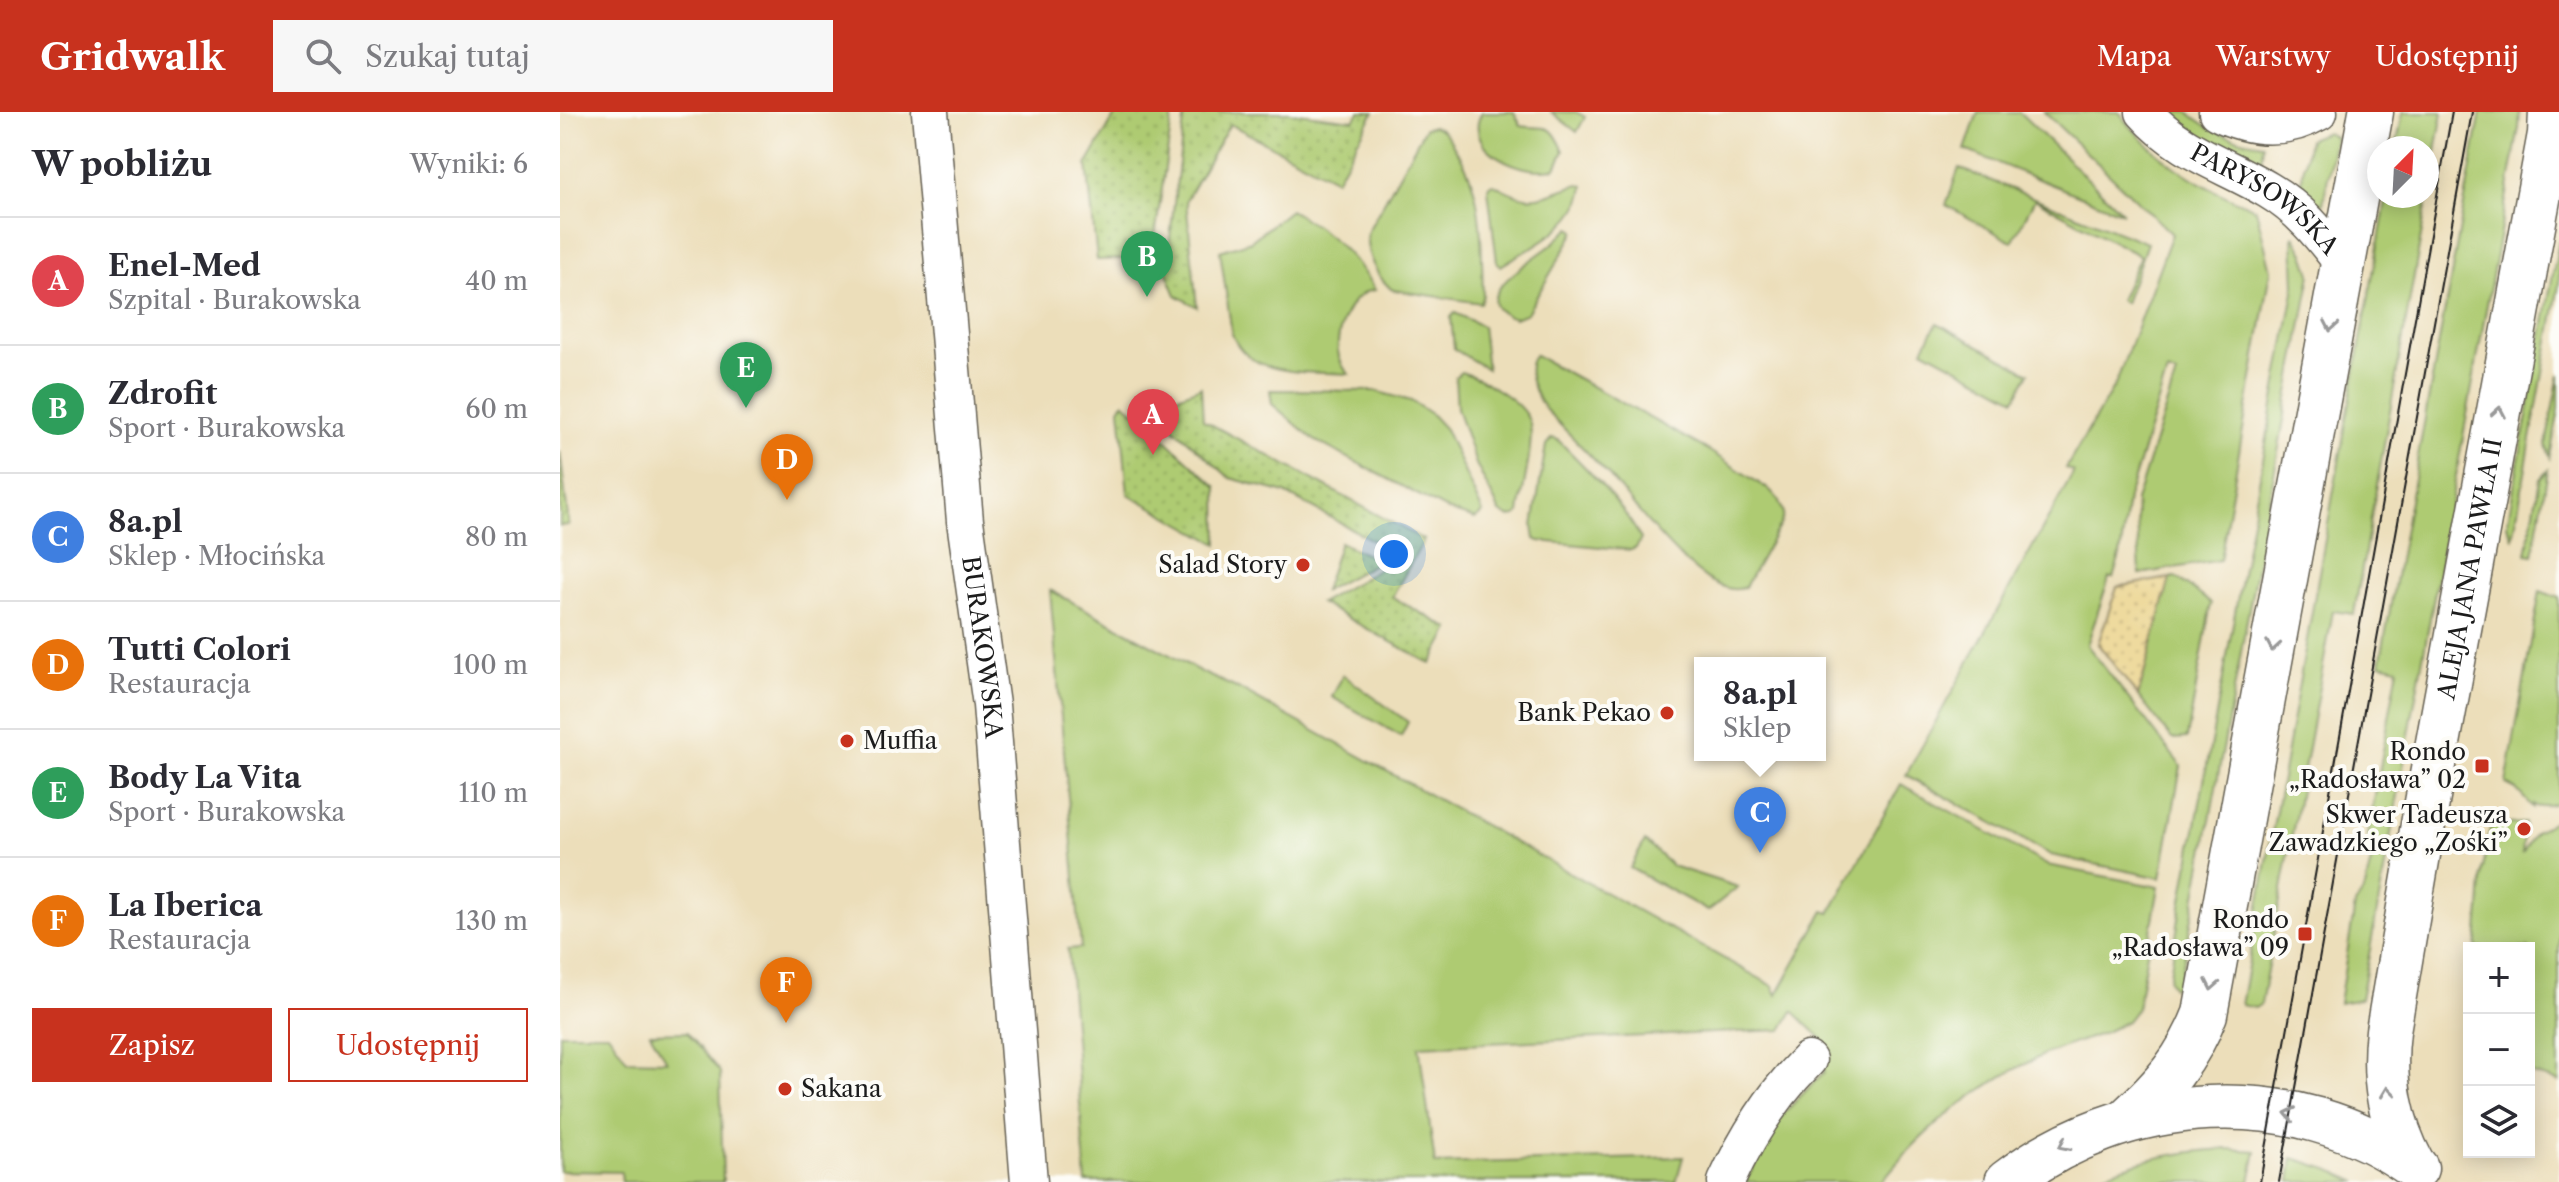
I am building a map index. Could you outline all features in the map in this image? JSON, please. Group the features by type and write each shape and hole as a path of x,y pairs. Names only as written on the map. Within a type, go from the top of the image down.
{"main road":[{"path":"2128,1119 2176,1070 2205,1014 2371,112"},
{"name":"ALEJA JANA PAWŁA II","path":"2423,1174 2394,1126 2385,1064 2388,1031 2426,804 2554,124"},
{"path":"2007,1182 2060,1146 2128,1119 2185,1109 2243,1107 2304,1117 2347,1131 2372,1141 2423,1174"}],"street":[{"name":"BURAKOWSKA","path":"930,112 965,521 991,705 1029,1182"},
{"name":"PARYSOWSKA","path":"2144,112 2160,130 2188,149 2269,190 2290,205 2315,229 2342,263"},
{"name":"PARYSOWSKA","path":"2217,112 2235,121 2261,127 2292,123 2319,112"},
{"path":"1726,1182 1761,1116 1808,1060"}],"green space":[{"path":"1117,112 1173,112 1152,258 1097,260 1087,164"},
{"path":"1185,112 1289,112 1354,120 1359,112 1374,112 1336,180 1230,124 1186,200 1197,307 1176,295 1166,271"},
{"path":"1482,112 1514,112 1521,126 1551,130 1564,151 1556,168 1529,169 1500,158 1488,149 1480,138 1478,125"},
{"path":"1551,112 1576,112 1585,117 1577,132"},
{"path":"1978,112 2019,112 2123,213 1965,150"},
{"path":"2044,112 2119,112 2147,144 2180,171 2256,209 2271,271 2220,560 2140,574 2136,501 2176,375 2167,372 2128,498 2120,556 2113,578 2109,578 2087,645 2181,766 2161,878 2051,855 1906,775 2074,472 2066,468 2116,383 2172,234"},
{"path":"2172,112 2188,112 2223,134 2263,144 2261,165 2199,135"},
{"path":"2403,112 2443,112 2439,136 2398,136"},
{"path":"2481,112 2520,112 2519,128 2361,999 2339,1003 2355,905 2365,888 2373,852 2368,835 2398,668 2380,664"},
{"path":"1433,126 1448,137 1465,164 1477,200 1483,295 1480,303 1393,290 1382,279 1369,255 1368,231 1425,128"},
{"path":"2326,132 2335,137 2323,204 2319,204 2300,188 2309,139"},
{"path":"1959,168 2147,243 2125,303 2120,300 2140,256 2035,199 2012,242 1946,205"},
{"path":"1494,184 1528,197 1546,195 1579,184 1584,186 1580,200 1564,224 1501,266 1497,262 1488,189 1489,185"},
{"path":"2385,208 2426,208 2354,614 2333,611 2261,1004 2255,1008 2241,1005"},
{"path":"1290,210 1338,244 1358,265 1375,290 1358,297 1342,323 1338,351 1349,374 1299,372 1266,366 1240,349 1232,334 1220,251 1251,241"},
{"path":"1571,228 1575,231 1573,235 1527,313 1515,318 1500,311 1495,303 1496,293 1504,283"},
{"path":"2293,234 2311,274 2179,987 2173,987 2169,980 2181,906 2295,286"},
{"path":"2559,241 2559,285 2513,538 2507,525"},
{"path":"1455,313 1482,326 1487,369 1454,349 1451,317"},
{"path":"1937,323 2029,373 2015,399 1923,349"},
{"path":"1535,355 1708,450 1771,491 1784,513 1745,587 1729,589 1710,581 1669,546 1605,471 1545,409 1530,375 1531,361"},
{"path":"1461,372 1511,399 1530,424 1529,455 1516,516 1508,517 1500,512 1476,464 1457,408 1455,377"},
{"path":"2559,374 2559,409 2550,457 2546,445"},
{"path":"1201,387 1203,420 1424,540 1392,597 1450,629 1431,664 1320,603 1402,556 1285,493 1230,478 1150,407"},
{"path":"1270,390 1375,391 1411,401 1431,414 1445,429 1483,513 1475,519 1447,510 1314,440 1272,404"},
{"path":"1124,402 1217,487 1218,544 1128,494 1120,408"},
{"path":"1552,438 1558,440 1581,463 1624,512 1641,539 1636,548 1631,550 1535,539 1533,526 1546,445"},
{"path":"560,451 569,525 560,526"},
{"path":"2548,470 2533,555 2526,554 2540,479"},
{"path":"1340,542 1380,561 1324,591"},
{"path":"2176,577 2211,603 2187,738 2172,739 2138,696 2170,578"},
{"path":"1050,590 1203,673 1241,690 1773,986 1777,995 1824,911 1830,913 1901,784 2047,865 2159,887 2137,1008 2127,1021 2116,1027 2041,1056 1974,1094 1934,1126 1881,1182 1745,1182 1783,1114 1824,1072 1824,1041 1793,1011 1782,1030 1419,1046 1435,1164 1683,1157 1676,1182 1086,1182 1068,949 1081,948"},
{"path":"2540,591 2559,598 2559,803 2537,807 2533,804 2533,808 2516,789 2506,784"},
{"path":"1343,675 1408,722 1401,736 1332,697"},
{"path":"2559,821 2559,1082 2535,1075 2535,942 2477,942 2491,825 2525,823 2522,854 2535,833"},
{"path":"1645,841 1672,866 1738,887 1708,911 1630,868"},
{"path":"687,1032 720,1072 723,1182 622,1182 621,1172 560,1171 560,1033 608,1033 627,1060 667,1061 650,1033"},
{"path":"2228,1149 2256,1151 2250,1182 2086,1182 2156,1158"},
{"path":"2293,1158 2328,1169 2358,1182 2290,1182"}],"sand":[{"path":"2170,578 2138,696 2098,644 2117,587"}],"tram line":[{"path":"2260,1182 2452,112"},
{"path":"2279,1182 2472,112"}],"place":[{"name":"Zdrofit","path":"1147,297"},
{"name":"Body La Vita","path":"746,408"},
{"name":"Enel-Med","path":"1153,455"},
{"name":"Tutti Colori","path":"787,500"},
{"name":"Salad Story","path":"1303,565"},
{"name":"Bank Pekao","path":"1667,713"},
{"name":"Muffia","path":"847,741"},
{"name":"Rondo „Radosława” 02","path":"2482,766"},
{"name":"Skwer Tadeusza Zawadzkiego „Zośki”","path":"2524,829"},
{"name":"8a.pl","path":"1760,853"},
{"name":"Rondo „Radosława” 09","path":"2305,934"},
{"name":"La Iberica","path":"786,1023"},
{"name":"Sakana","path":"785,1089"}]}
